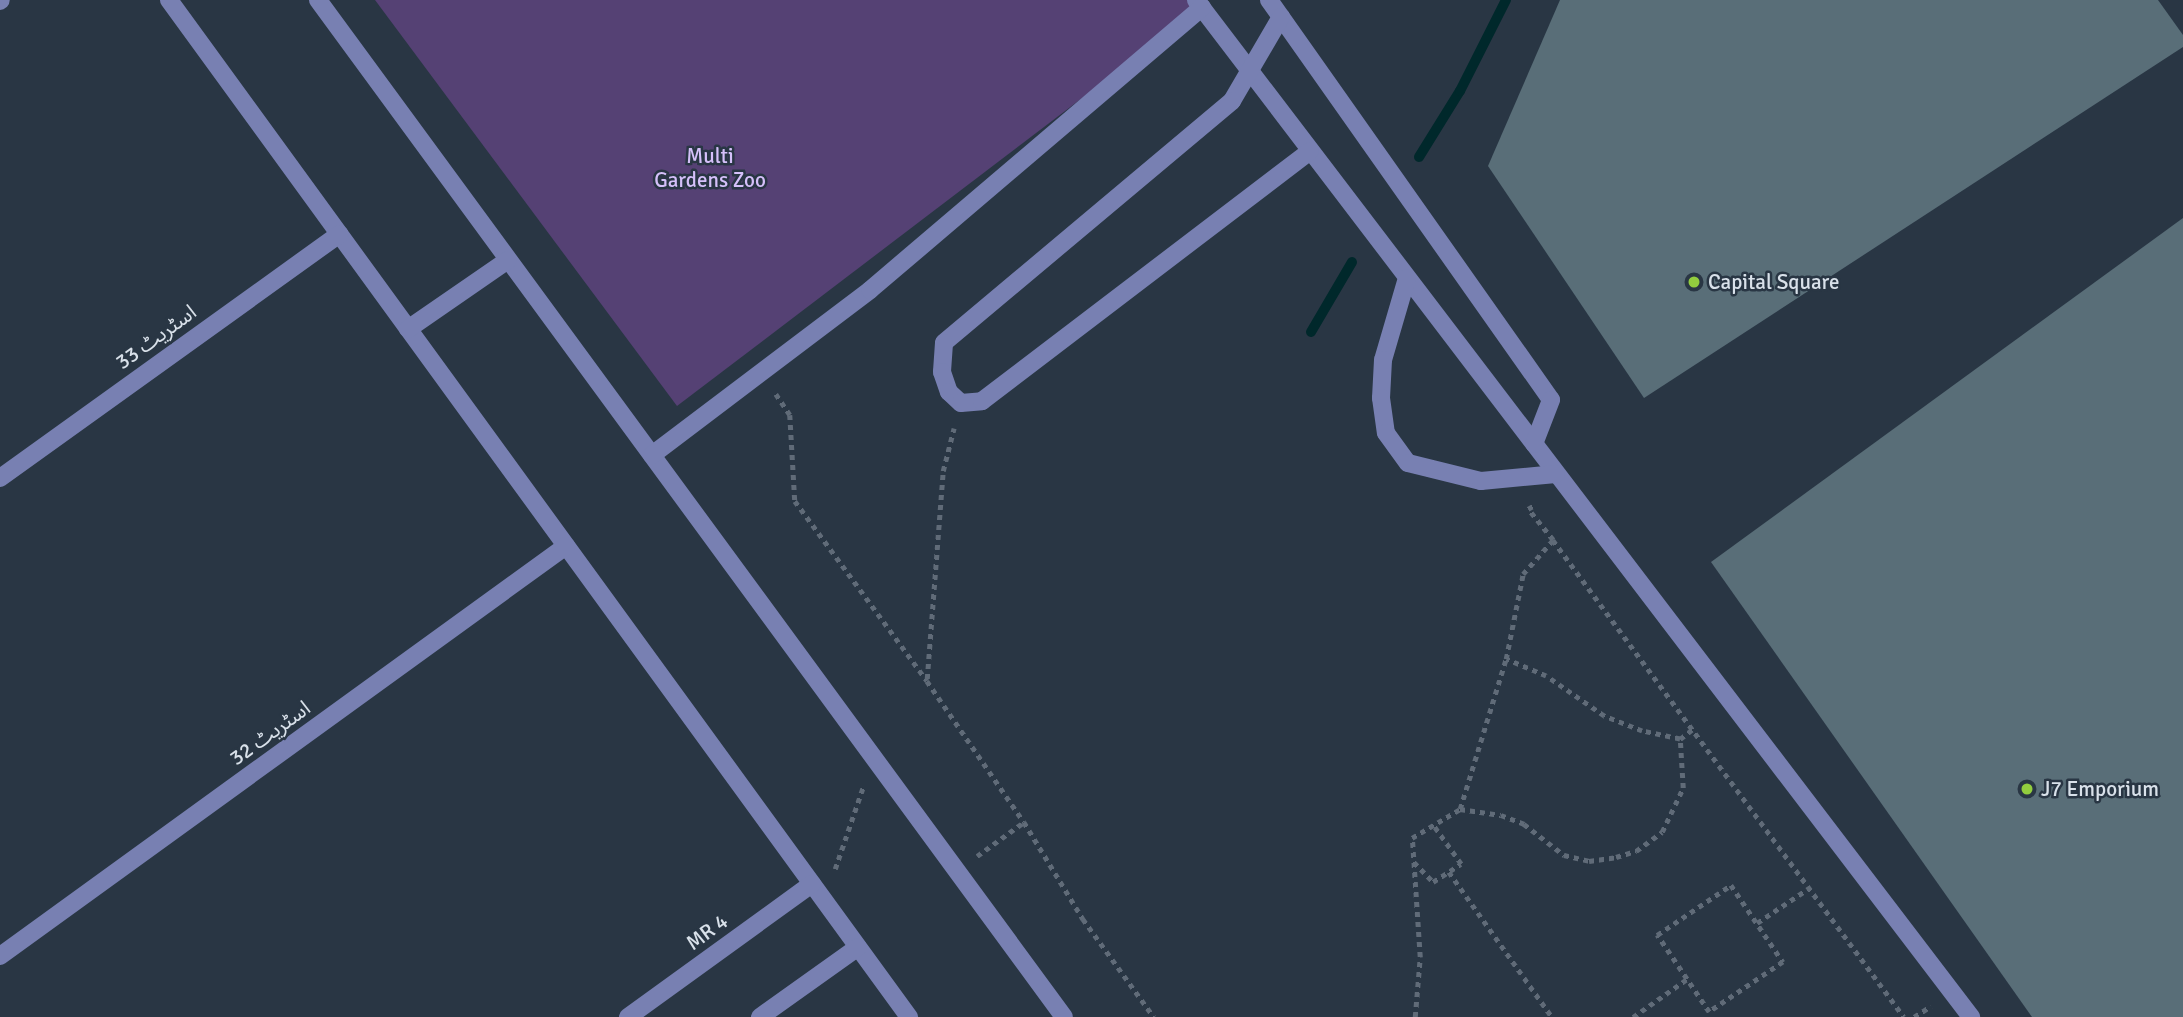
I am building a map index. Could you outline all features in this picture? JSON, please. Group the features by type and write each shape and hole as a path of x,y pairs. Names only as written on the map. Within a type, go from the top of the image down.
{"street":[{"path":"169,0 909,1017"},
{"path":"318,0 1064,1017"},
{"path":"1269,0 1551,400 1534,444"},
{"path":"652,455 870,290 1199,4 1254,70 1310,151 1971,1017"},
{"path":"1281,17 1254,70 1232,101 944,343 942,372 949,392 961,403 982,401 1310,151"},
{"name":"اسٹریٹ 33","path":"0,478 339,234"},
{"path":"408,329 508,260"},
{"path":"1407,278 1382,360 1381,398 1386,433 1408,463 1481,481 1560,479"},
{"name":"اسٹریٹ 32","path":"0,956 566,546"},
{"name":"MR 4","path":"628,1017 812,884"},
{"path":"760,1017 858,947"}],"path":[{"path":"756,374 780,398 789,415 795,501 927,681 1024,822 1083,919 1154,1017"},
{"path":"927,681 943,471 961,403"},
{"path":"1560,479 1528,509 1904,1017"},
{"path":"1415,1017 1420,957 1412,838 1460,808 1506,659 1523,574 1553,540"},
{"path":"1506,659 1546,676 1604,716 1642,731 1681,739 1693,730"},
{"path":"1460,808 1501,815 1524,824 1564,855 1589,860 1616,858 1636,850 1662,832 1676,810 1685,774 1681,739"},
{"path":"825,901 873,757"},
{"path":"957,871 1024,822"},
{"path":"1413,862 1433,882 1461,864 1433,825"},
{"path":"1449,872 1552,1017"},
{"path":"1731,885 1783,962 1709,1012 1687,979 1657,935 1731,885"},
{"path":"1757,923 1809,888"},
{"path":"1633,1017 1687,979"}],"green space":[{"name":"Multi Gardens Zoo","path":"375,0 1197,0 1202,7 677,406"}],"building":[{"name":"Capital Square","path":"1560,0 2158,0 2183,35 2183,47 1644,398 1488,166"},
{"name":"J7 Emporium","path":"2183,218 2183,1017 2032,1017 1711,562"}],"waterway":[{"path":"1419,157 1460,91 1506,0"},
{"path":"1311,332 1352,262"}],"place":[{"name":"Capital Square","path":"1694,282"},
{"name":"J7 Emporium","path":"2027,789"}]}
